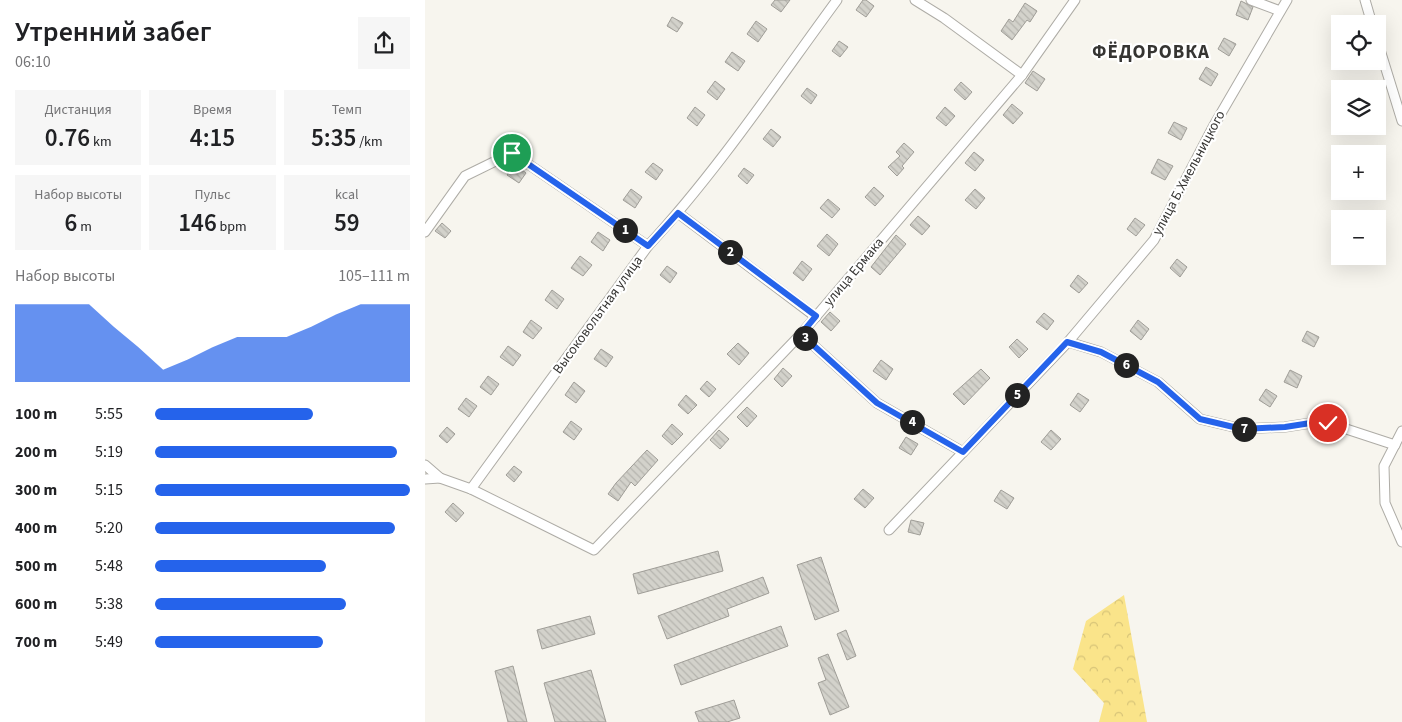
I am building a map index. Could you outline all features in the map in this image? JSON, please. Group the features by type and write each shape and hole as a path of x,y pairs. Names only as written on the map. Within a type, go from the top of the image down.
{"street":[{"name":"Высоковольтная улица","path":"471,489 648,246 678,213 837,0"},
{"path":"915,0 944,18 1022,75"},
{"name":"улица Ермака","path":"471,489 594,550 801,334 1022,75 1075,0"},
{"path":"1251,0 1280,11"},
{"name":"улица Б.Хмельницкого","path":"889,530 1067,342 1154,240 1213,127 1287,0"},
{"path":"1365,0 1369,15"},
{"path":"1386,69 1402,121"},
{"path":"425,232 465,176 512,153 648,246"},
{"path":"678,213 816,316"},
{"path":"801,334 877,403 963,452"},
{"path":"1067,342 1101,352 1158,382 1200,419 1242,429 1285,427 1317,422 1328,423 1395,445"},
{"path":"1402,431 1384,466 1385,503 1402,542"},
{"path":"425,465 440,478 471,489"},
{"path":"425,479 440,478"}],"green space":[{"path":"1124,595 1147,722 1099,722 1104,703 1073,669 1086,621"}],"building":[{"path":"775,0 790,0 781,12 771,5"},
{"path":"863,0 874,6 866,17 856,10"},
{"path":"1241,1 1253,7 1248,20 1236,15"},
{"path":"1025,3 1037,11 1030,22 1027,20 1012,40 1001,31 1009,19 1013,22"},
{"path":"672,17 683,23 677,32 667,26"},
{"path":"756,21 767,29 758,42 747,34"},
{"path":"1224,38 1236,44 1229,56 1218,49"},
{"path":"839,41 848,47 840,57 832,51"},
{"path":"732,52 745,61 738,71 725,62"},
{"path":"1206,67 1218,74 1211,86 1199,79"},
{"path":"1033,71 1045,79 1037,91 1025,83"},
{"path":"715,81 725,89 717,100 707,92"},
{"path":"961,82 972,92 965,100 954,90"},
{"path":"807,88 817,95 811,104 801,96"},
{"path":"1012,104 1023,113 1013,124 1003,115"},
{"path":"695,107 705,115 697,126 687,118"},
{"path":"945,107 955,116 946,126 936,118"},
{"path":"1174,122 1187,128 1181,140 1168,133"},
{"path":"771,129 781,137 773,147 763,139"},
{"path":"904,143 914,152 902,166 904,168 897,176 888,167 900,156 896,152"},
{"path":"974,152 984,160 975,171 965,163"},
{"path":"1158,159 1173,166 1165,180 1151,173"},
{"path":"653,163 663,170 656,180 645,172"},
{"path":"514,164 526,173 519,183 507,175"},
{"path":"744,168 754,175 747,184 738,176"},
{"path":"874,187 884,196 875,206 865,197"},
{"path":"631,189 642,197 635,208 623,200"},
{"path":"975,189 985,198 976,209 965,200"},
{"path":"828,199 840,209 832,218 820,208"},
{"path":"918,216 930,226 922,235 910,225"},
{"path":"1135,218 1145,225 1136,236 1127,229"},
{"path":"442,223 451,231 445,238 435,231"},
{"path":"598,232 610,240 603,251 591,242"},
{"path":"827,234 838,244 829,256 817,246"},
{"path":"896,235 906,244 880,275 871,267"},
{"path":"580,256 592,265 583,276 571,268"},
{"path":"1177,259 1187,267 1180,277 1170,268"},
{"path":"802,261 812,269 803,281 793,273"},
{"path":"667,266 677,273 670,283 660,275"},
{"path":"1078,275 1088,283 1079,293 1070,286"},
{"path":"552,290 564,299 557,309 545,300"},
{"path":"830,312 840,321 831,331 821,322"},
{"path":"1044,313 1054,321 1047,330 1036,322"},
{"path":"531,320 542,328 533,339 523,332"},
{"path":"1138,320 1149,329 1141,340 1130,331"},
{"path":"1307,331 1319,337 1314,347 1302,341"},
{"path":"1017,339 1028,349 1019,358 1009,347"},
{"path":"738,343 749,353 739,365 727,354"},
{"path":"508,346 521,355 513,366 500,357"},
{"path":"601,349 613,357 606,367 594,359"},
{"path":"881,360 893,369 886,380 873,371"},
{"path":"783,368 792,376 782,387 774,379"},
{"path":"981,369 990,378 964,405 953,394"},
{"path":"1290,370 1302,376 1297,388 1284,382"},
{"path":"488,376 499,384 491,395 480,387"},
{"path":"707,381 716,389 709,397 700,389"},
{"path":"574,382 585,391 576,403 565,395"},
{"path":"1266,389 1277,396 1270,407 1259,400"},
{"path":"1078,393 1089,400 1080,412 1070,405"},
{"path":"686,395 697,405 688,414 678,405"},
{"path":"466,398 477,406 469,417 458,409"},
{"path":"747,407 757,416 747,427 737,417"},
{"path":"571,421 582,429 574,440 563,432"},
{"path":"672,424 683,434 672,445 662,436"},
{"path":"447,427 455,434 447,443 439,436"},
{"path":"719,430 729,439 720,449 710,440"},
{"path":"1051,430 1061,439 1051,450 1041,442"},
{"path":"906,437 918,444 911,455 899,448"},
{"path":"647,450 658,460 635,486 631,482 618,501 608,494 616,483"},
{"path":"514,466 522,472 514,482 506,475"},
{"path":"863,489 874,498 865,508 854,499"},
{"path":"1001,490 1014,498 1007,509 994,501"},
{"path":"453,503 464,513 456,522 445,512"},
{"path":"911,520 924,523 920,535 908,532"},
{"path":"718,551 723,571 638,594 633,574"},
{"path":"821,557 839,611 815,620 797,565"},
{"path":"763,577 769,593 727,609 729,616 667,639 658,616"},
{"path":"590,616 595,634 542,649 537,630"},
{"path":"781,626 788,646 681,685 674,665"},
{"path":"846,630 856,656 847,660 837,634"},
{"path":"828,654 849,707 830,715 818,683 826,680 818,658"},
{"path":"513,666 527,722 508,722 495,671"},
{"path":"591,670 606,722 555,722 544,683"},
{"path":"734,700 740,718 727,722 699,722 695,712"}],"district":[{"name":"ФЁДОРОВКА","path":"1151,52"}],"route":[{"path":"512,153 648,246 678,213 816,316 801,334 877,403 963,452 1067,342 1101,352 1158,382 1200,419 1242,429 1285,427 1317,422 1328,423"}]}
